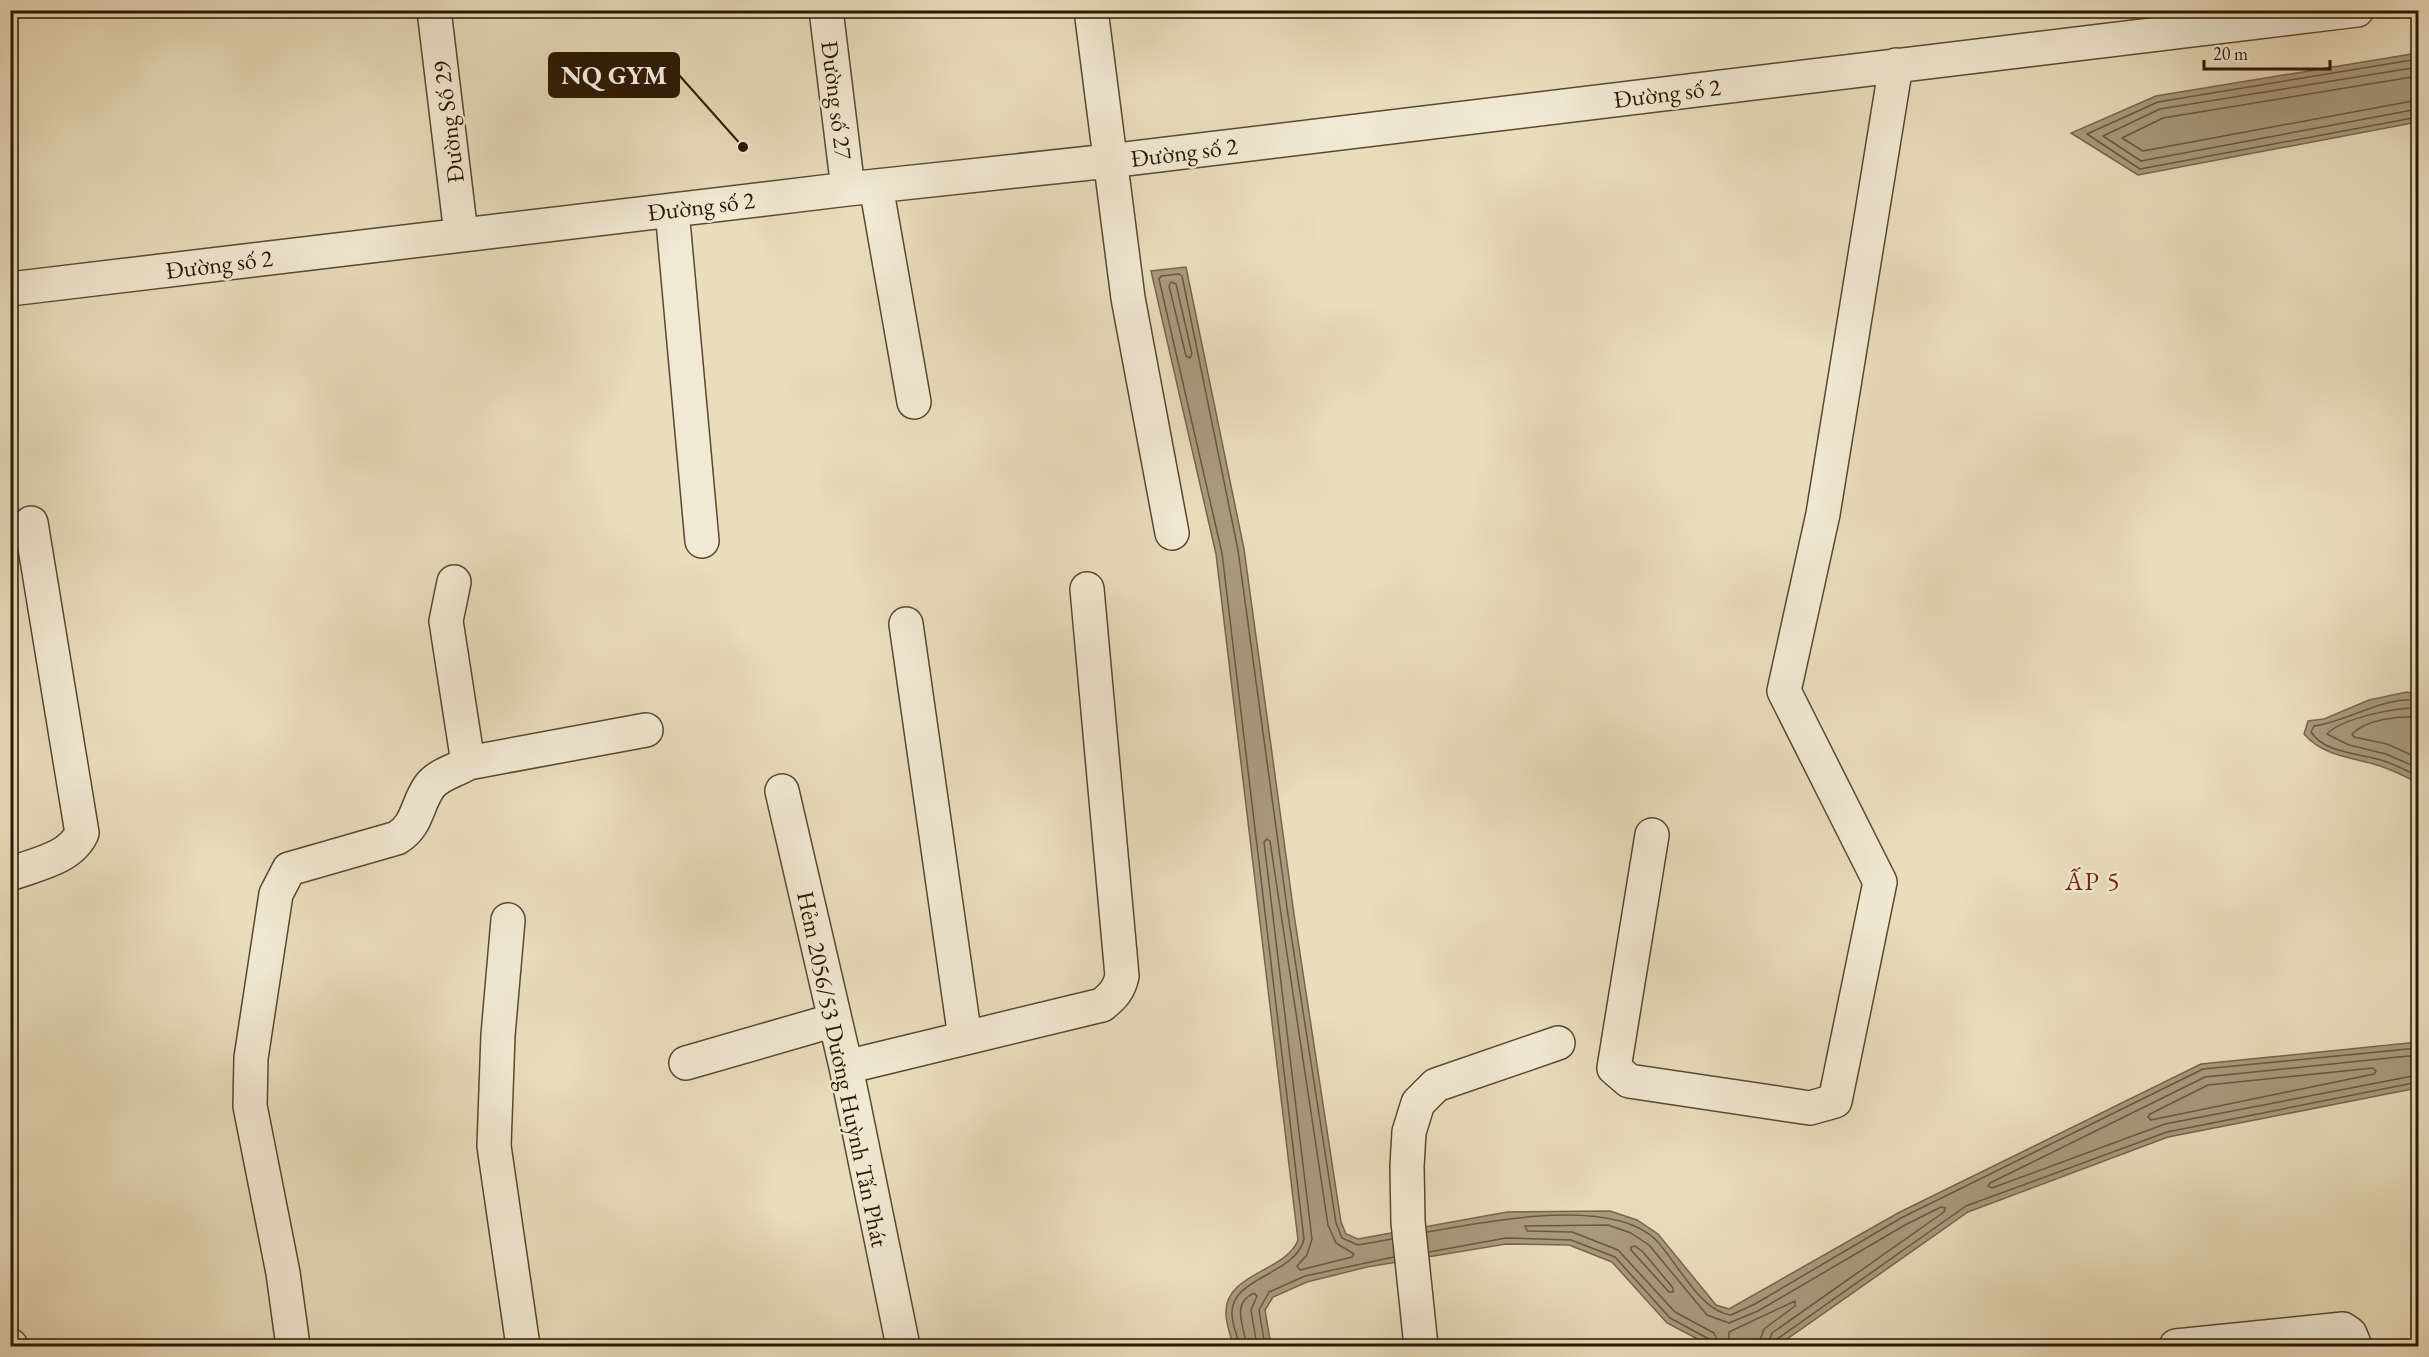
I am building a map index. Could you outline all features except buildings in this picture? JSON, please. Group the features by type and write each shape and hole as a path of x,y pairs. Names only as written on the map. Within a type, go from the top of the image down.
{"street":[{"name":"Đường Số 29","path":"434,10 461,234"},
{"name":"Đường số 27","path":"826,10 862,187 885,242 914,402"},
{"path":"1091,10 1128,298 1172,533"},
{"name":"Đường số 2","path":"10,289 862,187 1109,161 2357,10"},
{"path":"1652,835 1614,1068 1629,1081 1810,1107 1835,1101 1880,882 1784,691 1823,514 1896,65"},
{"path":"672,210 702,541"},
{"path":"10,874 67,853 77,843 82,833 31,523"},
{"path":"454,582 446,621 468,763"},
{"path":"846,1067 1101,1005 1120,987 1122,976 1087,589"},
{"path":"906,624 965,1038"},
{"path":"293,1347 283,1273 250,1106 251,1058 276,894 289,869 397,838 408,832 429,786 445,774 468,763 646,730"},
{"name":"Hẻm 2056/53 Dương Huỳnh Tấn Phát","path":"782,791 846,1067 903,1347"},
{"path":"508,920 498,1035 494,1146 523,1347"},
{"path":"686,1063 835,1020"},
{"path":"1421,1347 1408,1222 1409,1132 1418,1103 1436,1085 1558,1043"},
{"path":"2176,1347 2343,1329 2349,1334 2355,1347"}],"water":[{"path":"2418,53 2418,122 2138,175 2071,133 2156,96"},
{"path":"1186,267 1244,549 1294,914 1341,1222 1346,1234 1358,1239 1507,1212 1610,1211 1637,1220 1658,1234 1716,1305 1729,1309 1898,1213 2201,1064 2418,1042 2418,1088 2168,1137 1968,1212 1777,1346 1711,1346 1667,1323 1612,1262 1569,1245 1506,1244 1367,1267 1307,1282 1273,1297 1265,1310 1271,1346 1233,1346 1226,1318 1228,1300 1245,1281 1291,1251 1298,1240 1216,554 1151,271"},
{"path":"2407,692 2418,695 2418,783 2385,768 2330,752 2312,742 2304,734 2308,721 2324,719 2369,700"}],"place":[{"name":"NQ GYM","path":"743,147"}],"district":[{"name":"ẤP 5","path":"2093,881"}]}
